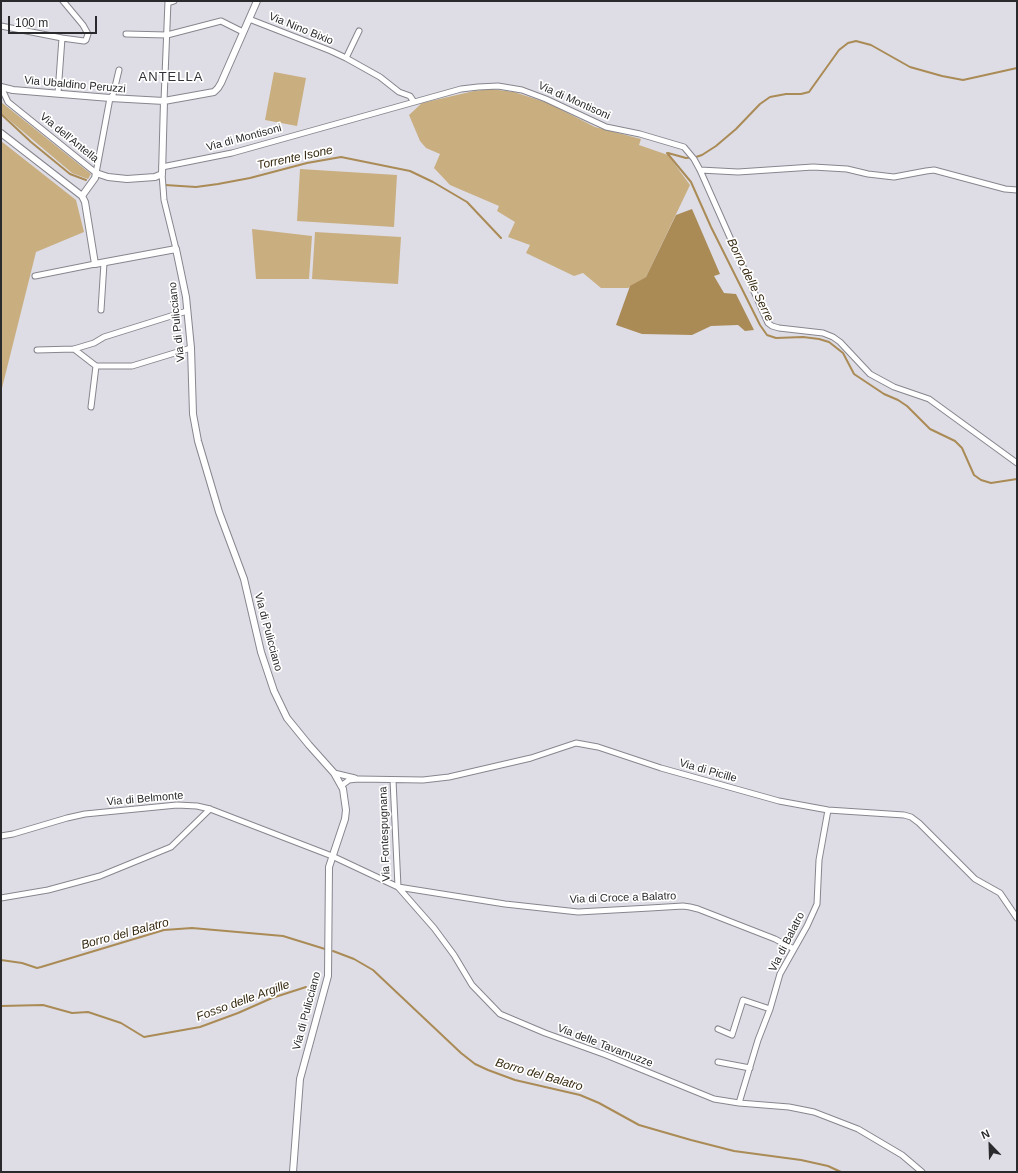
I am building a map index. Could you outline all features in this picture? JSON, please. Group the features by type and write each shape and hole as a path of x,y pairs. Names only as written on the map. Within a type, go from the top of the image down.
{"street":[{"path":"1,26 62,38 86,40 88,34 63,1"},
{"path":"162,174 168,2 174,1"},
{"name":"Via Ubaldino Peruzzi","path":"1,87 13,90 164,101 214,92 218,88 257,1"},
{"name":"Via Nino Bixio","path":"249,19 346,58 380,77 399,92 410,96 414,102"},
{"path":"126,34 167,35 221,21 243,32"},
{"path":"346,58 359,31"},
{"path":"58,93 62,38"},
{"path":"82,196 95,178 110,98 113,95 119,70"},
{"name":"Via di Montisoni","path":"162,167 232,154 446,93 478,87 498,86 522,90 546,99 606,127 640,134 684,147 700,170 768,323 779,328 823,333 833,338 840,342 870,374 894,387 929,399 1017,463"},
{"name":"Via dell'Antella","path":"1,87 8,102 96,173 108,177 127,179 155,177 162,174"},
{"path":"1,133 82,196 85,202 95,264"},
{"path":"700,170 738,172 813,167 847,169 894,178 934,170 1017,190"},
{"name":"Via di Pulicciano","path":"162,174 164,200 185,292 191,348 193,414 198,441 219,512 244,579 256,634 265,666 280,704 287,718 334,773 341,786 346,810 345,819 329,867 328,976 300,1079 293,1172"},
{"path":"35,276 176,249"},
{"path":"101,310 104,263"},
{"path":"37,350 74,349 94,343 104,337 187,311"},
{"path":"74,349 96,366 132,366 191,348"},
{"path":"91,407 96,366"},
{"name":"Via di Picille","path":"341,786 348,780 358,779 423,780 449,778 531,758 576,743 598,747 662,768 779,801 828,810 904,815 911,817 919,823 975,879 1000,893 1017,918"},
{"name":"Via di Picille","path":"334,773 358,779"},
{"name":"Via Fontespugnana","path":"393,780 398,887"},
{"name":"Via di Belmonte","path":"1,836 85,814 177,805 197,806 210,809 332,856"},
{"path":"1,898 48,890 100,876 171,846 210,809"},
{"name":"Via di Balatro","path":"739,1103 780,974 817,904 819,860 828,810"},
{"name":"Via delle Tavarnuzze","path":"332,856 398,887 434,928 454,955 472,985 500,1014 714,1099 739,1103 789,1107 814,1112 858,1130 902,1155 922,1172"},
{"name":"Via di Croce a Balatro","path":"398,887 505,904 578,912 683,906 698,909 775,939 794,949"},
{"path":"718,1029 732,1035 743,1000 770,1009"},
{"path":"718,1062 750,1068"}],"shaded area":[{"path":"274,72 306,78 297,126 265,120"},
{"path":"491,89 514,92 548,103 595,127 641,139 639,145 668,155 690,185 646,277 628,288 601,288 583,273 574,276 526,253 530,245 508,237 515,222 497,211 499,206 450,185 434,168 440,154 426,148 420,141 409,115 422,103 474,91"},
{"path":"1,102 91,174 88,179 72,173 1,113"},
{"path":"1,141 76,200 84,232 36,252 1,392"},
{"path":"300,169 397,175 394,227 297,221"},
{"path":"692,209 720,274 714,276 724,293 736,294 754,330 745,331 738,325 711,326 692,335 642,334 616,325 630,286 646,277 676,215"},
{"path":"252,229 312,236 309,279 256,279"},
{"path":"315,232 401,237 398,284 312,279"}],"waterway":[{"path":"668,153 686,158 702,155 716,146 736,129 760,104 770,97 809,92 839,50 848,43 856,41 871,45 910,67 963,80 1017,68"},
{"name":"Torrente Isone","path":"1,114 31,142 70,174 86,180"},
{"name":"Borro delle Serre","path":"667,153 691,182 711,227 760,325 767,335 776,338 803,337 829,342 843,353 854,374 884,394 907,406 930,429 955,441 962,448 974,475 981,480 991,483 1017,479"},
{"name":"Torrente Isone","path":"165,185 196,187 218,184 250,178 307,163 341,157 410,171 433,182 467,202 501,238"},
{"name":"Borro del Balatro","path":"1,960 22,963 37,968 164,930 192,928 283,936 325,949"},
{"name":"Borro del Balatro","path":"333,951 354,959 373,970 461,1053 475,1064 488,1070 515,1080 580,1095 599,1103 639,1125 734,1151 801,1160 828,1166 841,1172"},
{"name":"Fosso delle Argille","path":"1,1006 43,1005 72,1013 88,1012 121,1023 144,1037 200,1027 238,1013 272,998 306,987"}],"district":[{"name":"ANTELLA","path":"171,77"}]}
